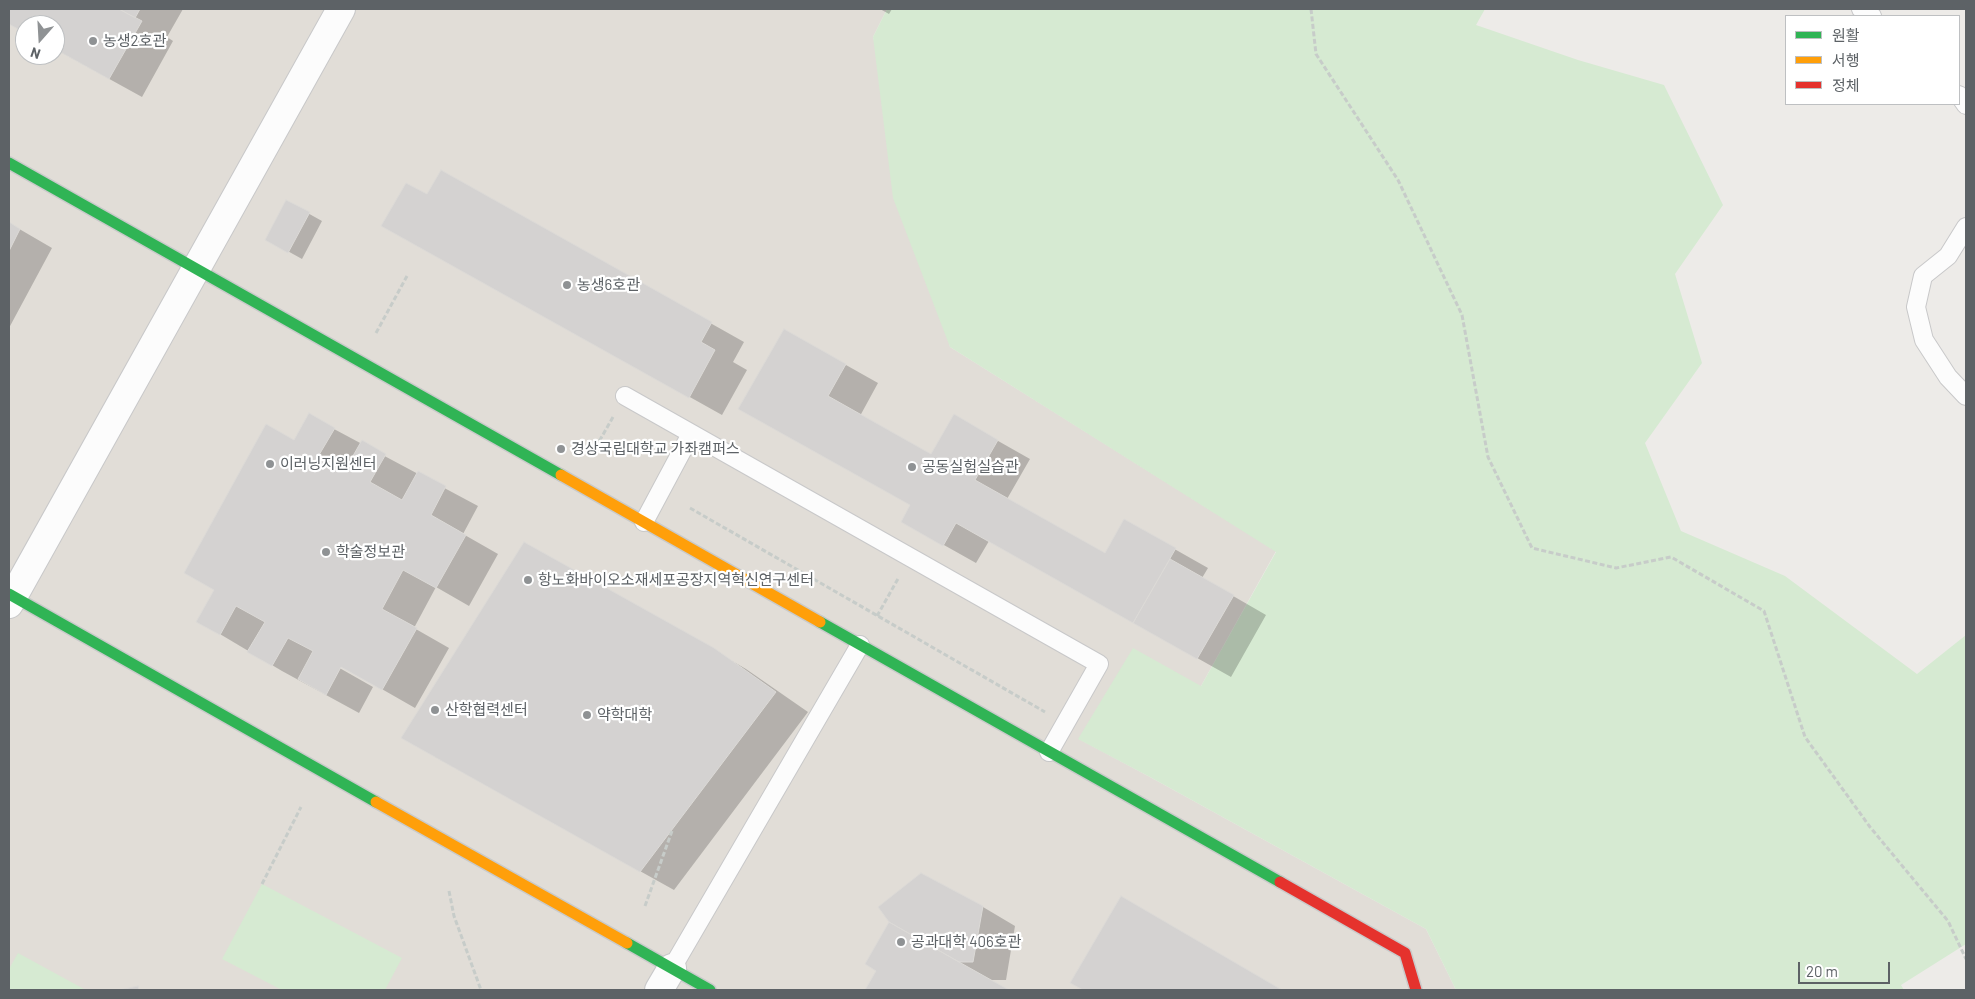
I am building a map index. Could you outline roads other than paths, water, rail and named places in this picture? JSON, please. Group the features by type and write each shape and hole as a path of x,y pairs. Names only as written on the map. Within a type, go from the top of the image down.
{"street":[{"path":"342,9 10,598 665,979 710,990"},
{"path":"9,163 1406,953 1416,990"}],"lane":[{"path":"1966,227 1948,256 1923,276 1916,306 1924,340 1948,377 1966,396"},
{"path":"624,396 1099,664 1049,752"},
{"path":"644,522 691,434"},
{"path":"665,979 860,645"}],"place":[{"name":"농생2호관","path":"93,41"},
{"name":"농생6호관","path":"567,285"},
{"name":"경상국립대학교 가좌캠퍼스","path":"561,449"},
{"name":"이러닝지원센터","path":"270,464"},
{"name":"공동실험실습관","path":"912,467"},
{"name":"학술정보관","path":"326,552"},
{"name":"항노화바이오소재세포공장지역혁신연구센터","path":"528,580"},
{"name":"산학협력센터","path":"435,710"},
{"name":"약학대학","path":"587,715"},
{"name":"공과대학 406호관","path":"901,942"}]}
